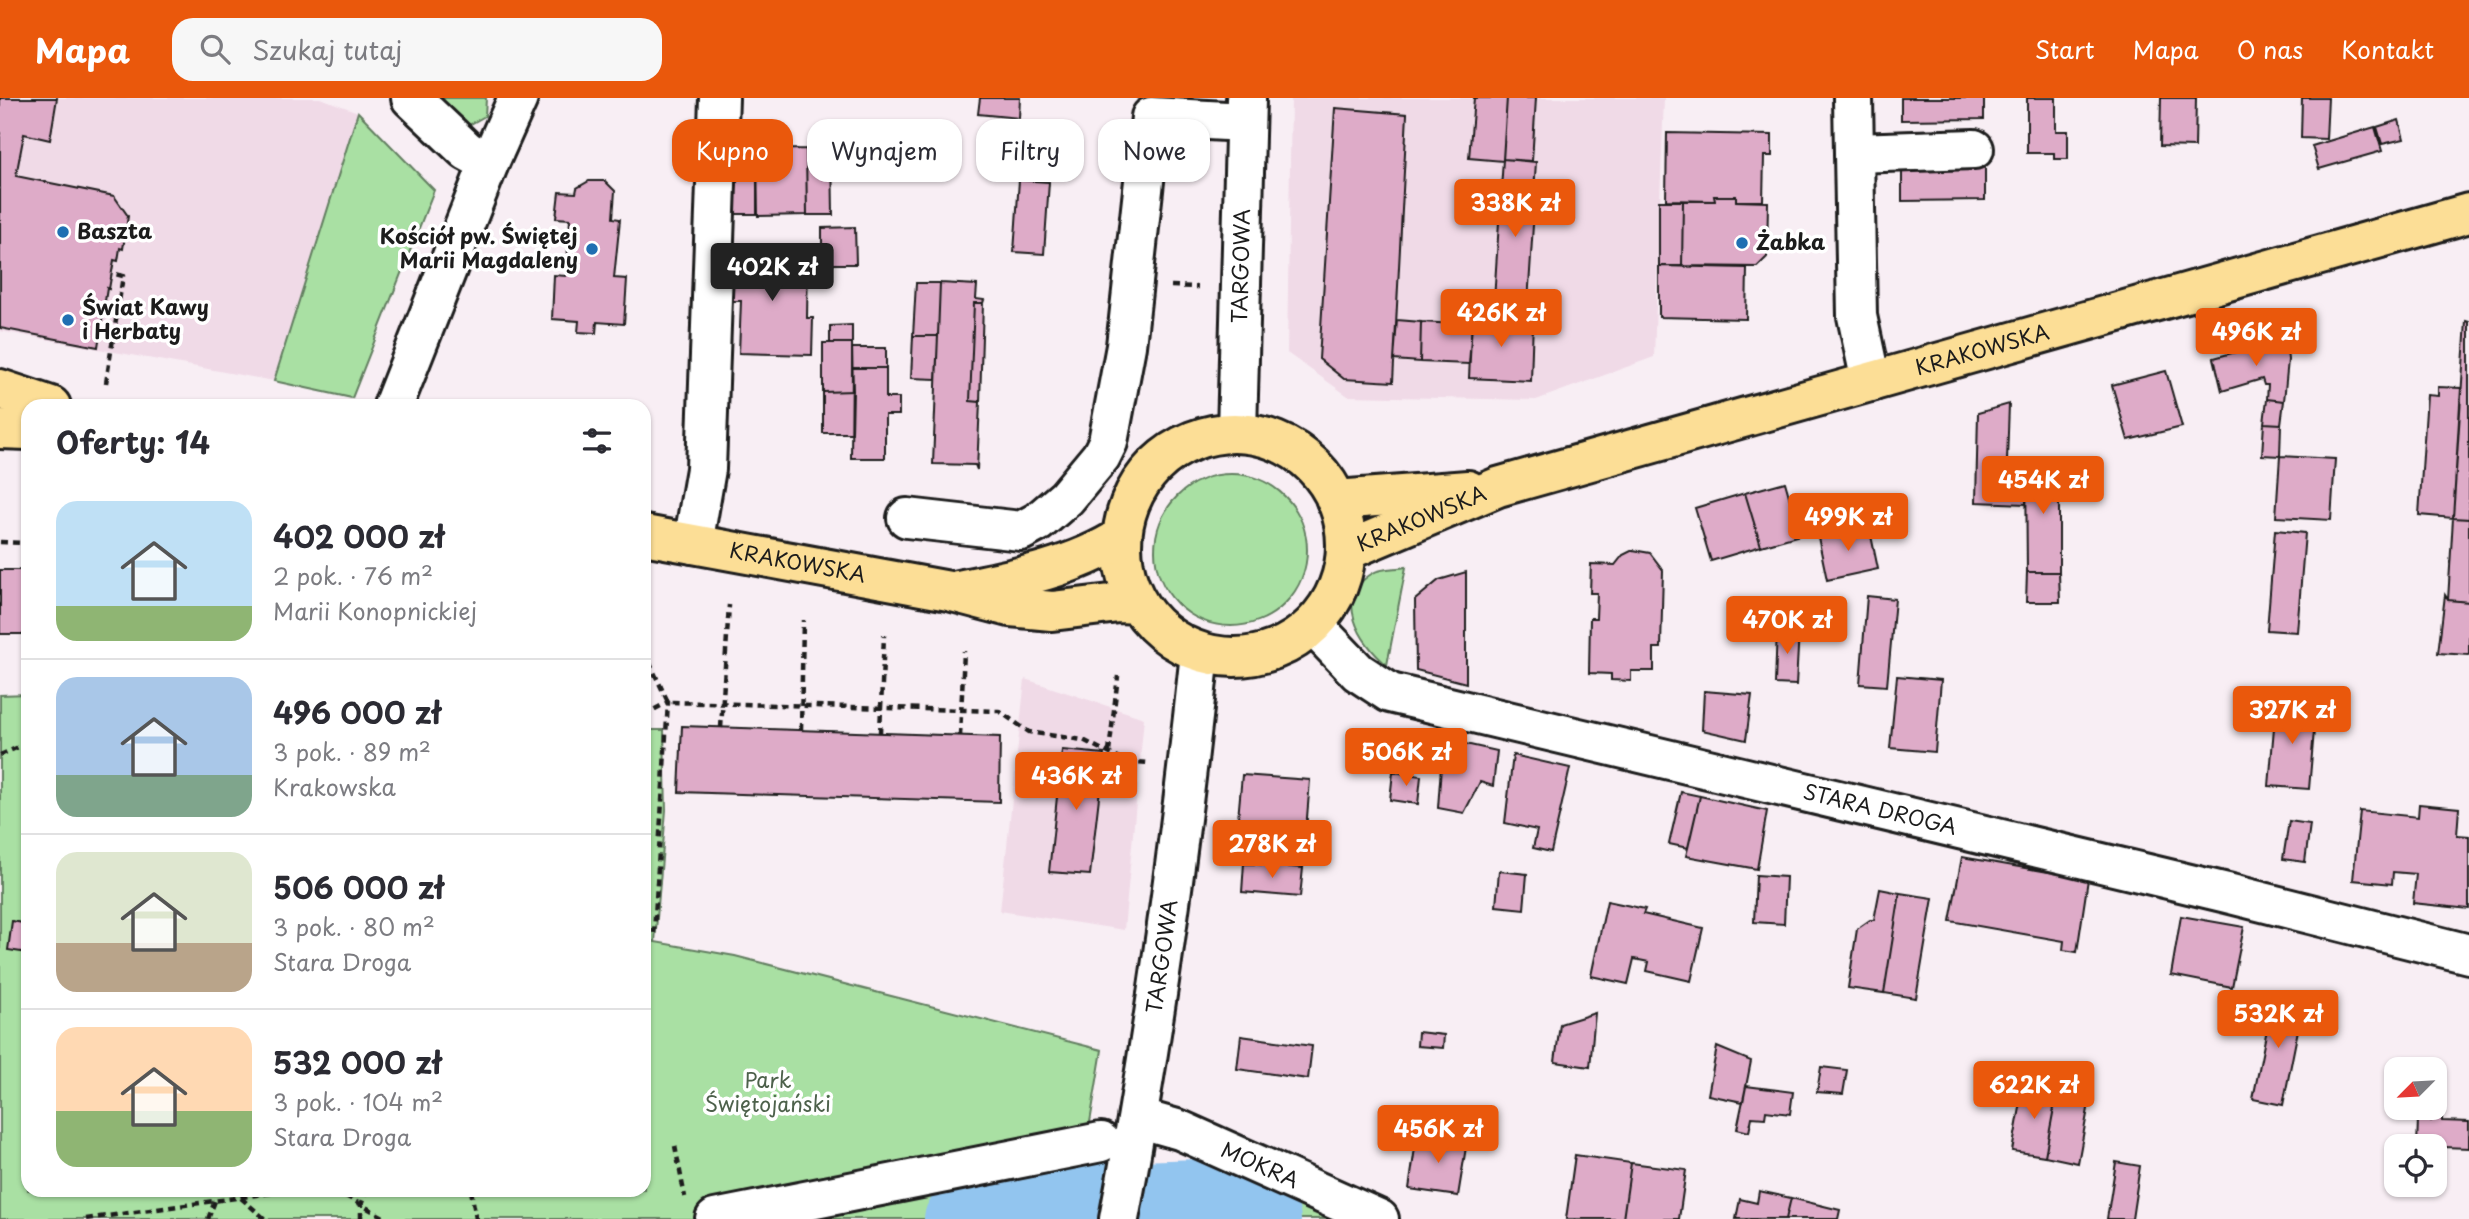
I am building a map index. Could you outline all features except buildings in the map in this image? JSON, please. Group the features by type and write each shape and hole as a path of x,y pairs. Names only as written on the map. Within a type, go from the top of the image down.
{"main road":[{"name":"KRAKOWSKA","path":"1346,551 1498,487 2469,213"},
{"path":"0,389 30,399"},
{"path":"0,429 21,430"},
{"path":"1237,432 1268,438 1297,452 1320,473 1336,500 1344,525 1346,551 1341,580 1328,606 1313,625 1286,645 1259,655 1229,657 1200,653 1176,642 1155,625 1138,604 1122,560 1122,537 1127,508 1139,483 1158,461 1191,442 1209,435 1237,432"},
{"name":"KRAKOWSKA","path":"1336,500 1498,487"},
{"name":"KRAKOWSKA","path":"651,536 949,592 1010,607 1052,611 1119,603 1138,604"},
{"name":"KRAKOWSKA","path":"949,592 1041,571 1103,549 1122,537"}],"street":[{"path":"411,98 467,151 489,163"},
{"path":"396,399 489,163 518,98"},
{"path":"693,544 706,469 719,98"},
{"path":"1853,98 1857,316 1871,382"},
{"path":"907,518 1021,531 1038,522 1066,498 1101,456 1108,442 1126,346 1151,117 1245,110"},
{"name":"TARGOWA","path":"1237,432 1245,110"},
{"path":"1854,153 1975,149"},
{"name":"STARA DROGA","path":"1313,625 1375,685 1412,699 2227,893 2469,954"},
{"name":"TARGOWA","path":"1119,1219 1116,1149 1138,1118 1180,838 1200,653"},
{"name":"MOKRA","path":"1138,1118 1180,1130 1379,1219"},
{"path":"701,1213 1116,1149"}],"path":[{"path":"106,383 123,276 112,273"},
{"path":"0,542 21,543"},
{"path":"721,728 729,605"},
{"path":"802,730 803,620"},
{"path":"880,733 884,635"},
{"path":"960,736 964,651"},
{"path":"651,666 668,702 654,933"},
{"path":"1110,751 1118,676"},
{"path":"651,711 668,702 999,711 1029,732 1083,740 1110,751 1124,761 1148,763"},
{"path":"0,755 21,746"},
{"path":"676,1146 701,1213"},
{"path":"86,1219 240,1197 265,1219"},
{"path":"347,1197 387,1219"},
{"path":"361,1219 364,1197"},
{"path":"472,1197 476,1219"},
{"path":"208,1219 216,1200"}],"shaded area":[{"path":"0,98 320,98 358,112 274,381 0,331"},
{"path":"1291,98 1664,98 1654,357 1536,400 1348,396 1287,353"},
{"path":"1025,679 1144,718 1124,930 1000,911"}],"green space":[{"path":"429,98 486,98 485,116 469,125 459,122"},
{"path":"358,112 434,190 352,398 274,381"},
{"path":"1231,474 1260,480 1284,497 1301,521 1307,550 1301,579 1284,603 1260,620 1231,626 1202,620 1178,603 1161,579 1155,550 1161,521 1178,497 1202,480"},
{"path":"1406,567 1387,665 1360,633 1352,607 1354,594 1361,583 1376,571"},
{"name":"Park Świętojański","path":"21,694 21,1197 651,1197 651,730 664,730 666,810 655,942 735,956 1102,1050 1074,1219 0,1219 0,695"},
{"path":"1203,1167 1261,1186 1337,1219 1189,1219"}],"waterway":[{"path":"957,1219 1074,1196 1202,1192 1268,1219"}],"place":[{"name":"Baszta","path":"63,232"},
{"name":"Żabka","path":"1742,243"},
{"name":"Kościół pw. Świętej Marii Magdaleny","path":"592,249"},
{"name":"Świat Kawy i Herbaty","path":"68,320"}]}
